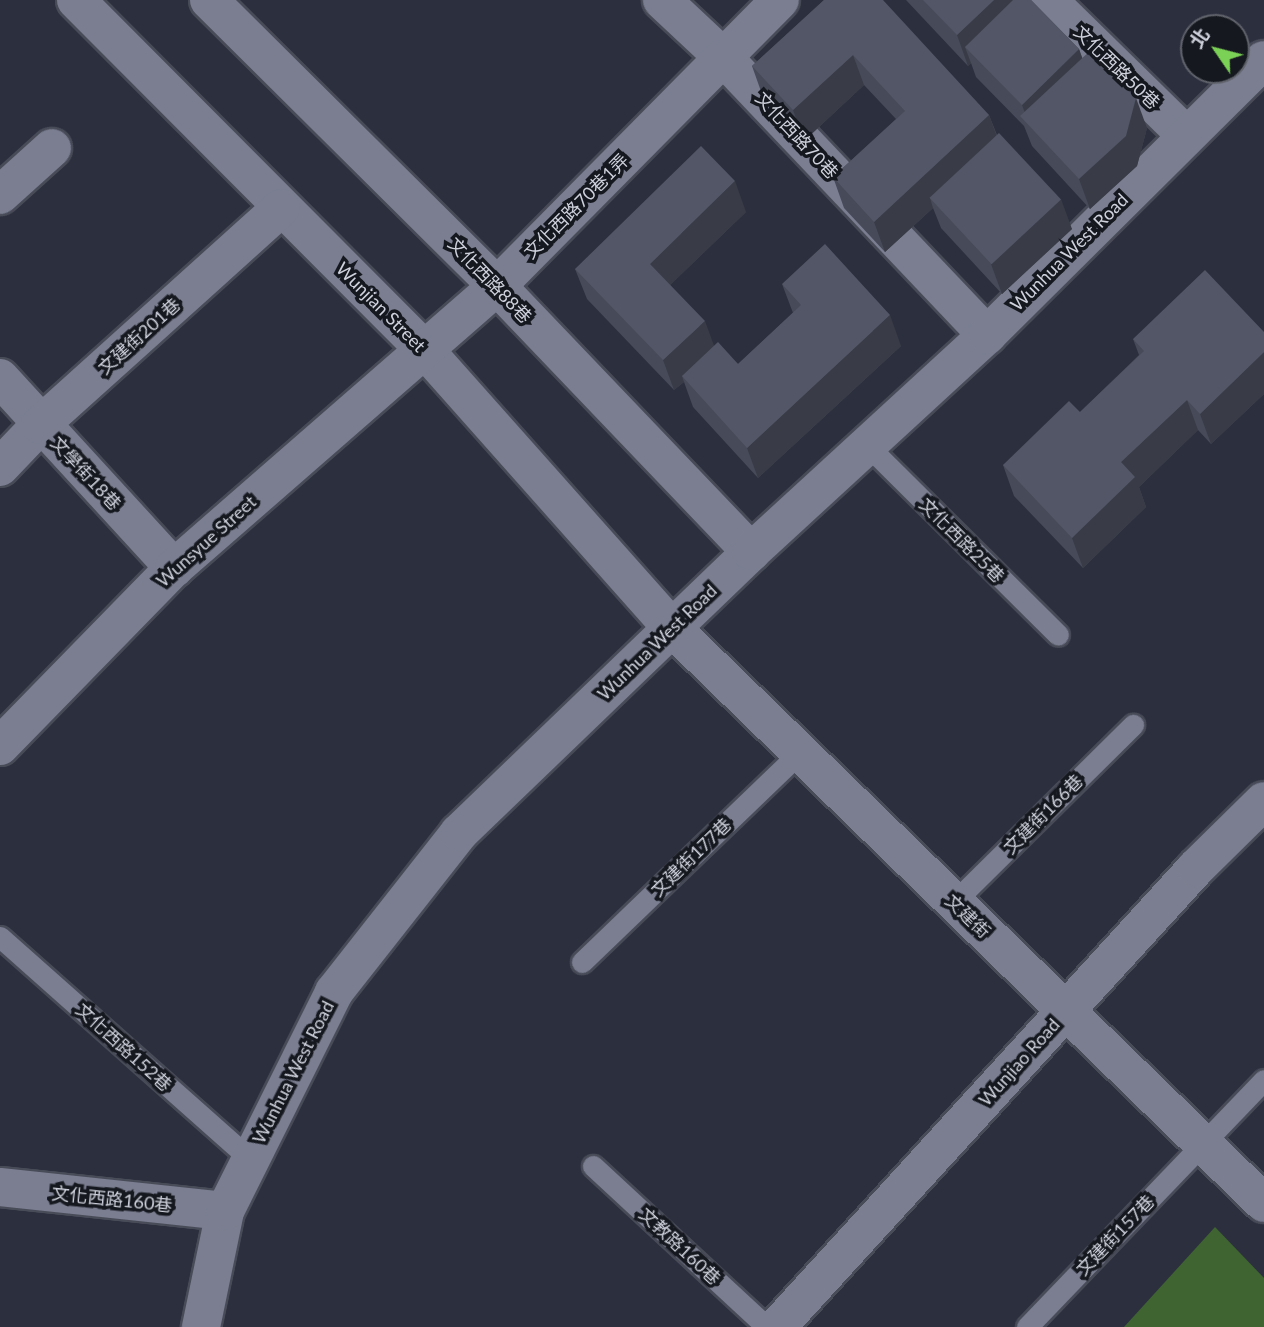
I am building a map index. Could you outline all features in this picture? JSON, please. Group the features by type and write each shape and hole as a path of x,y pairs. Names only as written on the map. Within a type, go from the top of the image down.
{"street":[{"name":"Wunjian Street","path":"76,0 425,350 672,628"},
{"name":"文化西路70巷","path":"662,0 724,58 986,335"},
{"name":"文化西路70巷1弄","path":"425,350 497,286 779,0"},
{"name":"文化西路50巷","path":"1048,0 1186,135"},
{"name":"文化西路88巷","path":"223,5 751,552"},
{"name":"Wunhua West Road","path":"201,1327 225,1211 249,1158 334,992 459,833 751,552 986,335 1264,60"},
{"path":"0,195 52,148"},
{"name":"文建街201巷","path":"0,467 40,425 281,208"},
{"name":"Wunsyue Street","path":"0,746 174,568 425,350"},
{"name":"文學街18巷","path":"0,378 40,425 174,568"},
{"name":"文建街","path":"672,628 1264,1203"},
{"name":"Wunjiao Road","path":"777,1327 1196,868 1264,801"},
{"name":"文化西路160巷","path":"0,1187 225,1211"}],"lane":[{"name":"文化西路25巷","path":"867,445 1058,635"},
{"name":"文建街166巷","path":"954,902 1133,724"},
{"name":"文建街177巷","path":"582,962 800,752"},
{"name":"文化西路152巷","path":"0,937 249,1158"},
{"name":"文建街157巷","path":"1027,1327 1264,1080"},
{"name":"文教路160巷","path":"593,1166 766,1327"}],"green space":[{"path":"1215,1227 1264,1278 1264,1327 1124,1327"}],"building":[{"path":"824,0 883,0 989,115 874,222 833,177 905,111 853,55 793,110 752,66"},
{"path":"923,0 994,0 957,35"},
{"path":"1013,0 1031,0 1079,49 1022,105 965,47"},
{"path":"1092,49 1136,98 1126,136 1079,179 1020,116"},
{"path":"999,133 1061,200 992,264 930,198"},
{"path":"701,146 735,181 650,264 705,321 663,360 575,269"},
{"path":"825,244 890,315 747,448 682,376 718,342 738,364 801,305 782,284"},
{"path":"1205,270 1264,332 1264,352 1200,414 1187,400 1121,462 1135,477 1072,538 1003,465 1069,401 1080,412 1144,351 1133,339"}]}
